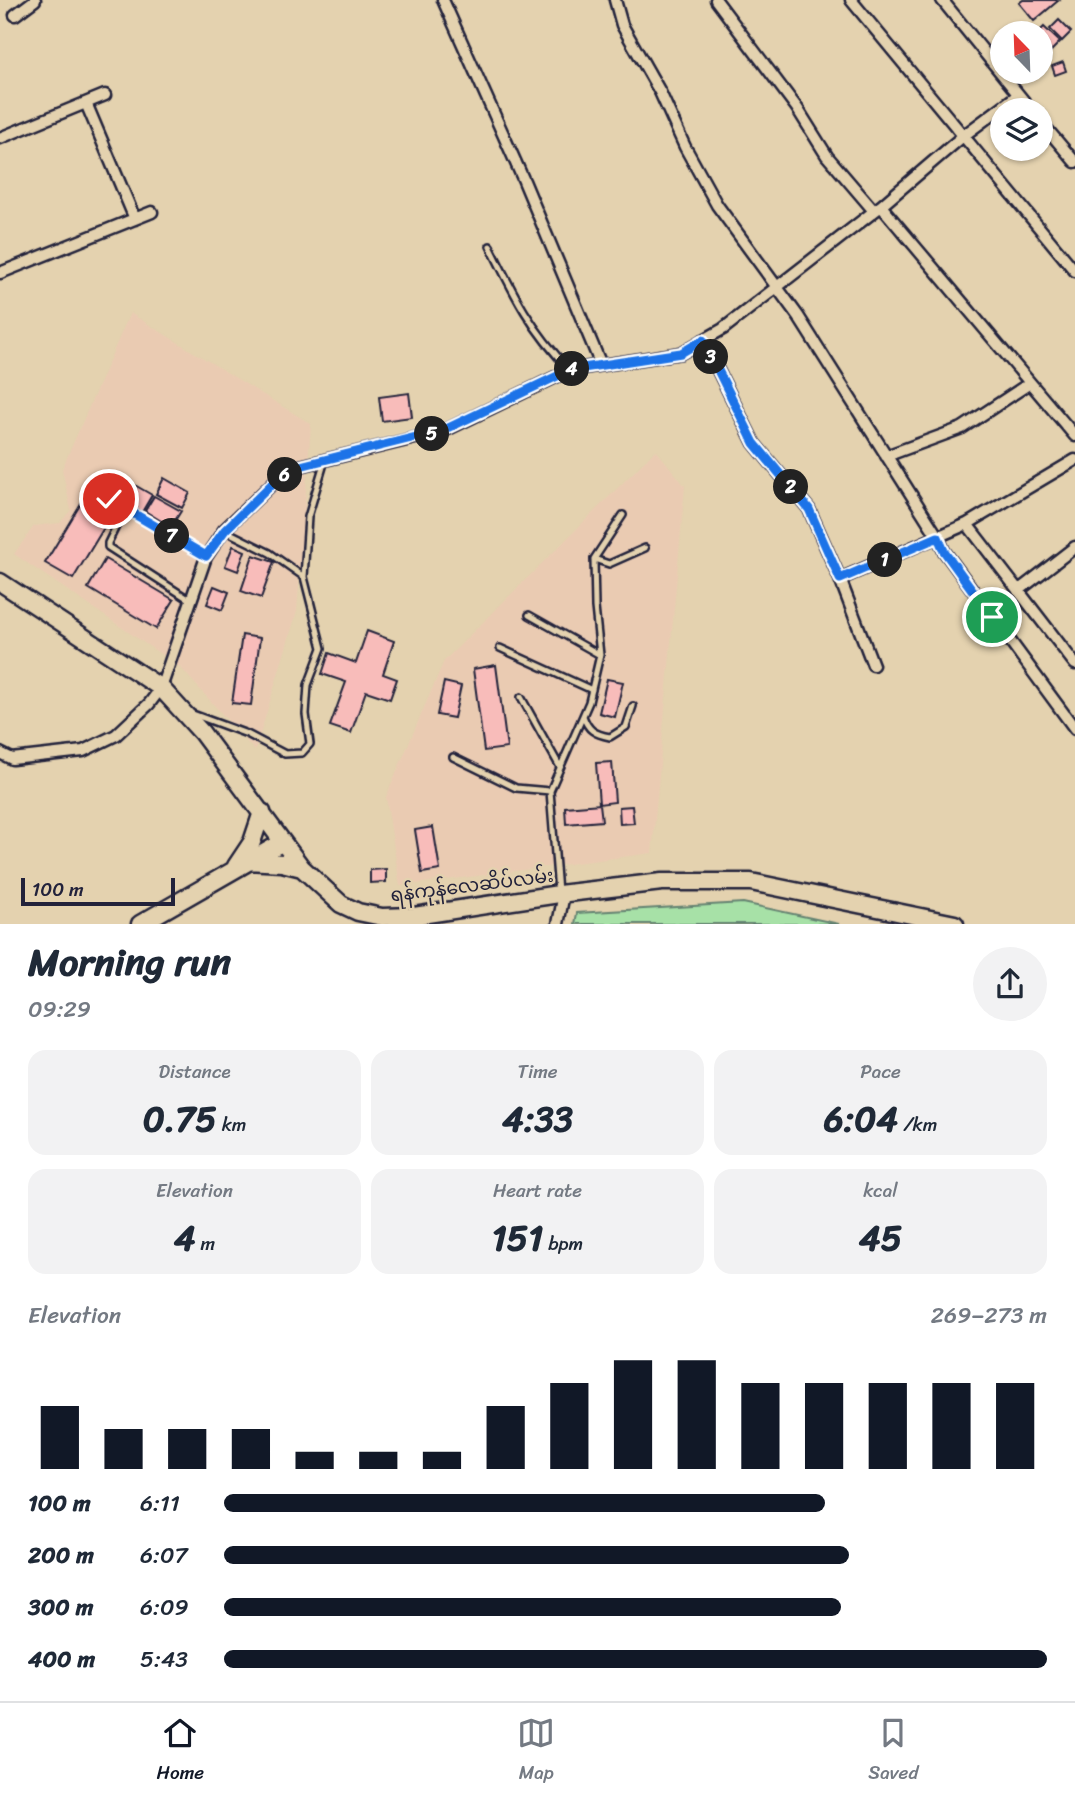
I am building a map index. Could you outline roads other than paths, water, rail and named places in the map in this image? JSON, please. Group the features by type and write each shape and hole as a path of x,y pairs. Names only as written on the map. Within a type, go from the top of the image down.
{"main road":[{"name":"ရန်ကုန်လေဆိပ်လမ်း","path":"0,582 161,688 183,710 302,868 358,918 415,916 662,882 751,883 955,924"},
{"path":"241,865 262,812"},
{"path":"140,924 281,843"},
{"path":"241,865 282,863 302,868"}],"street":[{"path":"15,15 35,0"},
{"path":"443,0 524,181 601,365"},
{"path":"615,0 622,25 660,92 708,190 823,354 938,537 944,551 1075,729"},
{"path":"716,0 797,108 827,156 877,208 1075,436"},
{"path":"851,0 1075,271"},
{"path":"942,0 1021,98"},
{"path":"0,138 105,95"},
{"path":"0,753 12,759 83,751 116,735 149,704 161,688 206,556 225,530 273,483 296,467 444,430 570,370 681,353 723,329 777,288 963,136 1018,95"},
{"path":"86,103 135,219"},
{"path":"1053,136 1075,162"},
{"path":"0,273 152,212"},
{"path":"703,340 754,443 809,509 840,579 873,665"},
{"path":"886,456 962,428 1031,383"},
{"path":"840,579 968,524 1075,460"},
{"path":"968,524 1075,664"},
{"path":"1018,591 1075,547"},
{"path":"552,924 561,894"},
{"path":"558,924 561,894"}],"lane":[{"path":"490,246 527,318 570,370"},
{"path":"183,710 247,734 285,754 302,753 310,744 306,714 308,685 323,648 304,577 308,517 325,460"},
{"path":"109,499 206,556"},
{"path":"125,508 108,547 190,600"},
{"path":"561,894 550,791 583,716 600,655 594,559 624,516"},
{"path":"225,530 270,553 304,577"},
{"path":"594,559 609,564 645,548"},
{"path":"529,615 600,655"},
{"path":"500,648 592,690"},
{"path":"521,697 561,767"},
{"path":"583,716 587,728 610,737 626,727 633,706"},
{"path":"453,757 516,788 550,791"}]}
